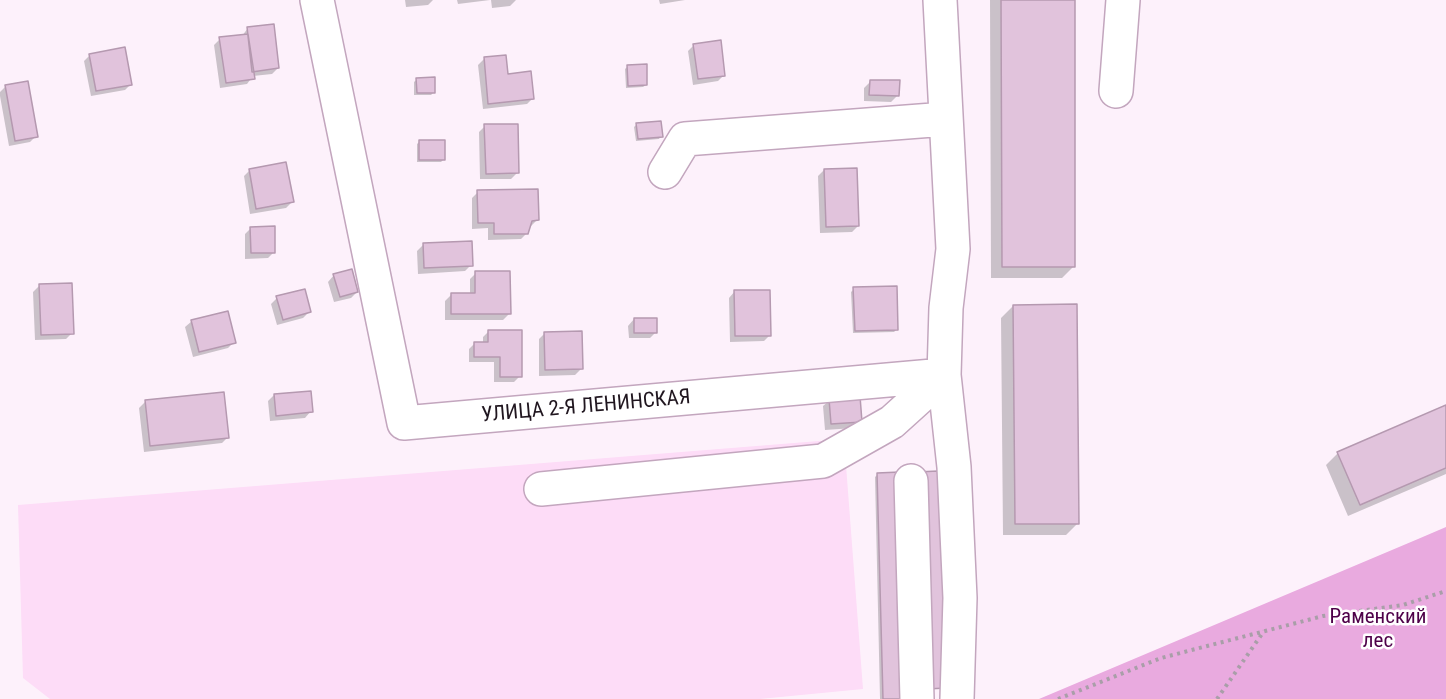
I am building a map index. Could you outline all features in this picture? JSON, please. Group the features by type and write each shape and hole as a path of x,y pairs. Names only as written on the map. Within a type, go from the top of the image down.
{"street":[{"name":"УЛИЦА 2-Я ЛЕНИНСКАЯ","path":"317,0 404,423 944,375"},
{"path":"940,0 953,249 946,308 944,375 954,467 960,598 957,699"},
{"path":"1116,91 1123,0"},
{"path":"665,171 686,139 946,119"},
{"path":"541,489 823,461 892,422 944,375"},
{"path":"911,481 917,699"}],"path":[{"path":"1058,699 1161,658 1323,616 1403,605 1446,591"},
{"path":"1217,699 1264,631"}],"shaded area":[{"path":"844,439 863,689 760,699 50,699 23,678 18,505"}],"green space":[{"name":"Раменский лес","path":"1446,527 1446,699 1039,699 1418,539"}],"building":[{"path":"1001,0 1075,0 1075,267 1002,267"},
{"path":"274,24 279,68 252,72 247,27"},
{"path":"248,34 255,79 226,83 219,37"},
{"path":"721,40 725,76 698,79 693,44"},
{"path":"125,47 132,85 96,91 89,54"},
{"path":"506,55 508,74 531,71 534,99 488,104 484,57"},
{"path":"647,64 647,85 628,86 627,65"},
{"path":"435,77 435,93 417,93 416,78"},
{"path":"870,80 900,80 899,96 869,95"},
{"path":"28,81 38,137 15,141 5,85"},
{"path":"661,121 663,137 638,139 636,123"},
{"path":"484,124 518,124 519,173 486,174"},
{"path":"419,140 445,140 445,160 419,160"},
{"path":"286,162 294,202 256,209 249,169"},
{"path":"857,168 859,226 826,227 824,169"},
{"path":"538,189 539,220 532,221 528,234 494,234 494,223 478,223 477,190"},
{"path":"275,226 275,253 251,253 250,227"},
{"path":"472,241 473,266 424,268 423,243"},
{"path":"352,269 358,292 340,297 333,274"},
{"path":"475,271 510,271 511,314 451,314 451,293 475,293"},
{"path":"72,283 74,334 41,335 39,284"},
{"path":"897,286 898,330 855,331 853,287"},
{"path":"305,289 311,312 283,320 276,296"},
{"path":"734,290 770,290 771,336 735,336"},
{"path":"1077,304 1079,524 1015,524 1013,305"},
{"path":"228,311 236,343 199,352 191,320"},
{"path":"634,318 657,318 657,333 634,333"},
{"path":"488,330 522,330 522,377 500,377 500,357 474,357 474,342 488,342"},
{"path":"582,331 583,369 545,370 544,332"},
{"path":"311,391 313,412 276,416 274,394"},
{"path":"224,392 229,438 150,446 145,400"},
{"path":"860,396 862,422 831,424 829,399"},
{"path":"1446,405 1446,468 1360,505 1337,452"},
{"path":"938,471 947,688 926,689 917,472"},
{"path":"900,472 906,699 883,699 877,473"}]}
